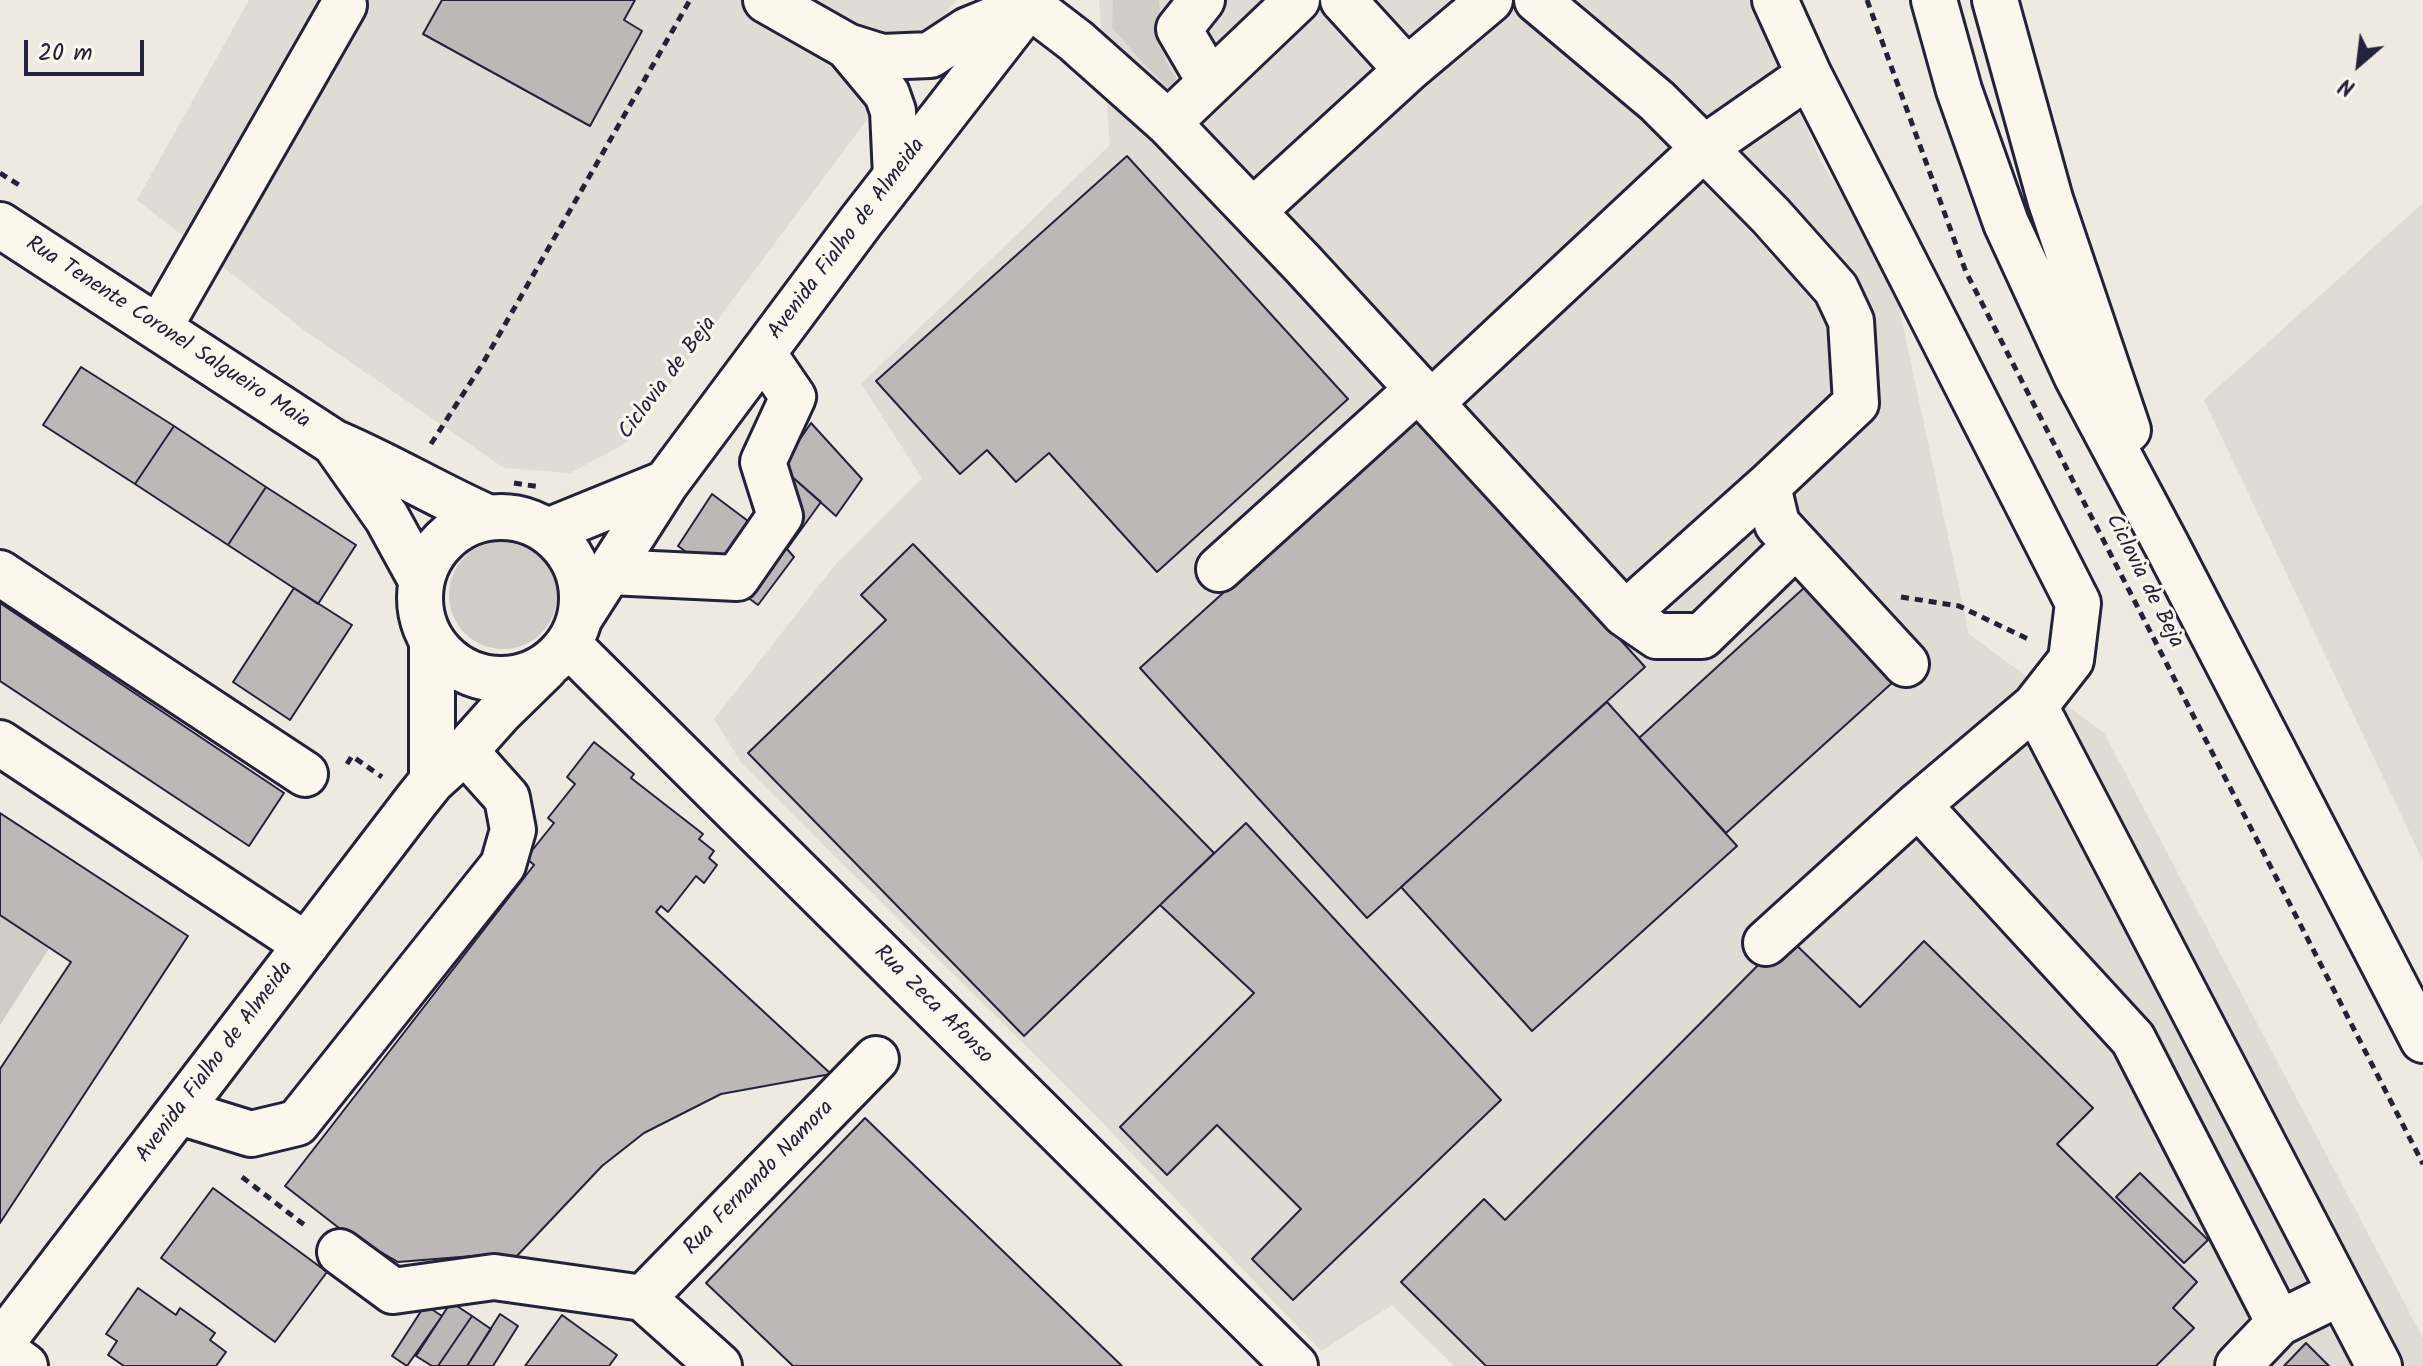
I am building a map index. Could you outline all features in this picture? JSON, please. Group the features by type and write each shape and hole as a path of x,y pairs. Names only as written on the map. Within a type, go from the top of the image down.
{"main road":[{"path":"766,0 847,46 882,57 930,55 968,30 1031,2 1168,123 1625,614 1657,636 1702,636 1796,545"},
{"path":"1202,0 1179,29 1210,82"},
{"path":"1168,123 1297,0"},
{"path":"1343,0 1407,70"},
{"path":"1253,211 1407,70 1490,0"},
{"path":"1537,0 1657,101 1771,216 1836,289 1851,321 1856,403 1625,614"},
{"path":"1766,943 1918,805 2035,706 2071,660 2078,603 1809,75 1775,0"},
{"path":"1934,0 1959,90 2006,223 2077,377 2423,1040"},
{"path":"1995,0 2050,199 2167,546"},
{"name":"Avenida Fialho de Almeida","path":"0,1346 424,791 565,643 666,483 1031,2"},
{"path":"159,328 344,5"},
{"path":"847,46 887,94 893,111 896,176"},
{"path":"1219,569 1424,396 1704,148 1809,75"},
{"name":"Rua Tenente Coronel Salgueiro Maia","path":"0,225 333,442 374,459 439,496 499,500"},
{"path":"610,572 737,578 780,516 763,462 793,397 763,353"},
{"name":"Rua Tenente Coronel Salgueiro Maia","path":"333,442 387,518 421,580"},
{"path":"548,531 666,483"},
{"path":"1768,486 1777,524 1906,664"},
{"path":"499,500 519,518 548,531 571,554 582,584 565,643 516,679 484,678 454,665 432,642 420,612 421,580 434,551 457,529 499,500"},
{"path":"0,573 305,774"},
{"path":"424,791 432,642"},
{"name":"Rua Zeca Afonso","path":"565,643 1295,1366"},
{"path":"2035,706 2379,1366"},
{"path":"0,743 306,945"},
{"path":"180,1112 251,1134 297,1123 503,865 513,830 507,798 465,751"},
{"path":"1918,805 2133,1039 2279,1323"},
{"name":"Rua Fernando Namora","path":"643,1298 876,1059"},
{"path":"340,1252 393,1291 494,1277 643,1298 719,1366"},
{"path":"2238,1366 2279,1323 2340,1293"},
{"path":"0,1346 25,1366"}],"path":[{"path":"426,452 507,322 690,0"},
{"name":"Ciclovia de Beja","path":"1867,0 1966,272 2423,1164"},
{"path":"0,173 26,190"},
{"path":"499,500 541,487"},
{"path":"1897,596 1959,606 2071,660"},
{"path":"305,774 336,782 352,756 424,791"},
{"path":"232,1169 340,1252"}],"shaded area":[{"path":"249,0 956,0 626,443 570,473 504,468 304,330 137,200"},
{"path":"1099,0 1754,0 1821,162 1891,270 1969,634 2104,733 2423,1338 2423,1366 1454,1366 1392,1305 1321,1351 1095,1115 742,764 714,719 836,564 922,478 861,384 1110,145"},
{"path":"1113,0 1159,0 1165,60 1180,87 1177,96 1112,27"},
{"path":"2423,203 2423,861 2204,400"},
{"path":"503,541 524,545 541,557 553,574 557,595 553,616 541,633 524,645 503,649 482,645 465,633 453,616 449,595 453,574 465,557 482,545"},
{"path":"0,915 50,947 0,1025"}],"building":[{"path":"442,0 635,0 624,20 642,31 590,126 423,34"},
{"path":"1127,156 1348,399 1157,572 1049,453 1016,482 987,450 960,474 876,381"},
{"path":"81,367 174,426 135,484 43,425"},
{"path":"1418,417 1645,667 1367,918 1140,668"},
{"path":"811,423 862,479 836,516 781,467"},
{"path":"174,426 266,487 228,545 135,484"},
{"path":"790,475 821,502 787,549 794,557 758,605 678,546 712,494 752,524"},
{"path":"266,487 356,545 318,604 228,545"},
{"path":"913,544 1214,853 1024,1036 748,753 886,620 861,595"},
{"path":"1805,587 1892,683 1726,833 1639,738"},
{"path":"294,588 352,625 290,720 233,682"},
{"path":"0,603 284,793 249,846 0,681"},
{"path":"1607,702 1737,846 1532,1031 1401,887"},
{"path":"594,742 634,774 631,778 703,834 699,839 714,851 709,858 717,865 704,883 696,876 668,912 661,906 656,912 831,1074 721,1094 644,1133 602,1166 513,1260 498,1254 398,1262 379,1251 375,1256 285,1186 534,865 526,858 554,823 548,818 575,784 567,777"},
{"path":"0,813 188,936 0,1223 0,1069 71,962 0,915"},
{"path":"1246,823 1501,1100 1293,1300 1252,1259 1301,1209 1217,1125 1167,1175 1120,1127 1254,993 1160,905"},
{"path":"1787,936 1860,1007 1924,941 2093,1108 2057,1144 2197,1282 2173,1308 2194,1328 2156,1366 1486,1366 1401,1282 1484,1199 1505,1220"},
{"path":"865,1118 1122,1366 793,1366 706,1283"},
{"path":"2140,1173 2208,1240 2184,1263 2116,1197"},
{"path":"213,1188 327,1272 275,1342 161,1258"},
{"path":"138,1288 176,1315 180,1308 215,1333 210,1340 226,1352 216,1366 124,1366 108,1355 117,1341 106,1334"},
{"path":"451,1302 472,1316 438,1366 432,1366 416,1356"},
{"path":"425,1305 442,1316 407,1366 392,1356"},
{"path":"500,1314 518,1326 493,1366 467,1366"},
{"path":"562,1315 617,1355 609,1366 525,1366"},
{"path":"472,1316 491,1329 467,1366 438,1366"},
{"path":"2306,1343 2329,1366 2284,1366"}]}
